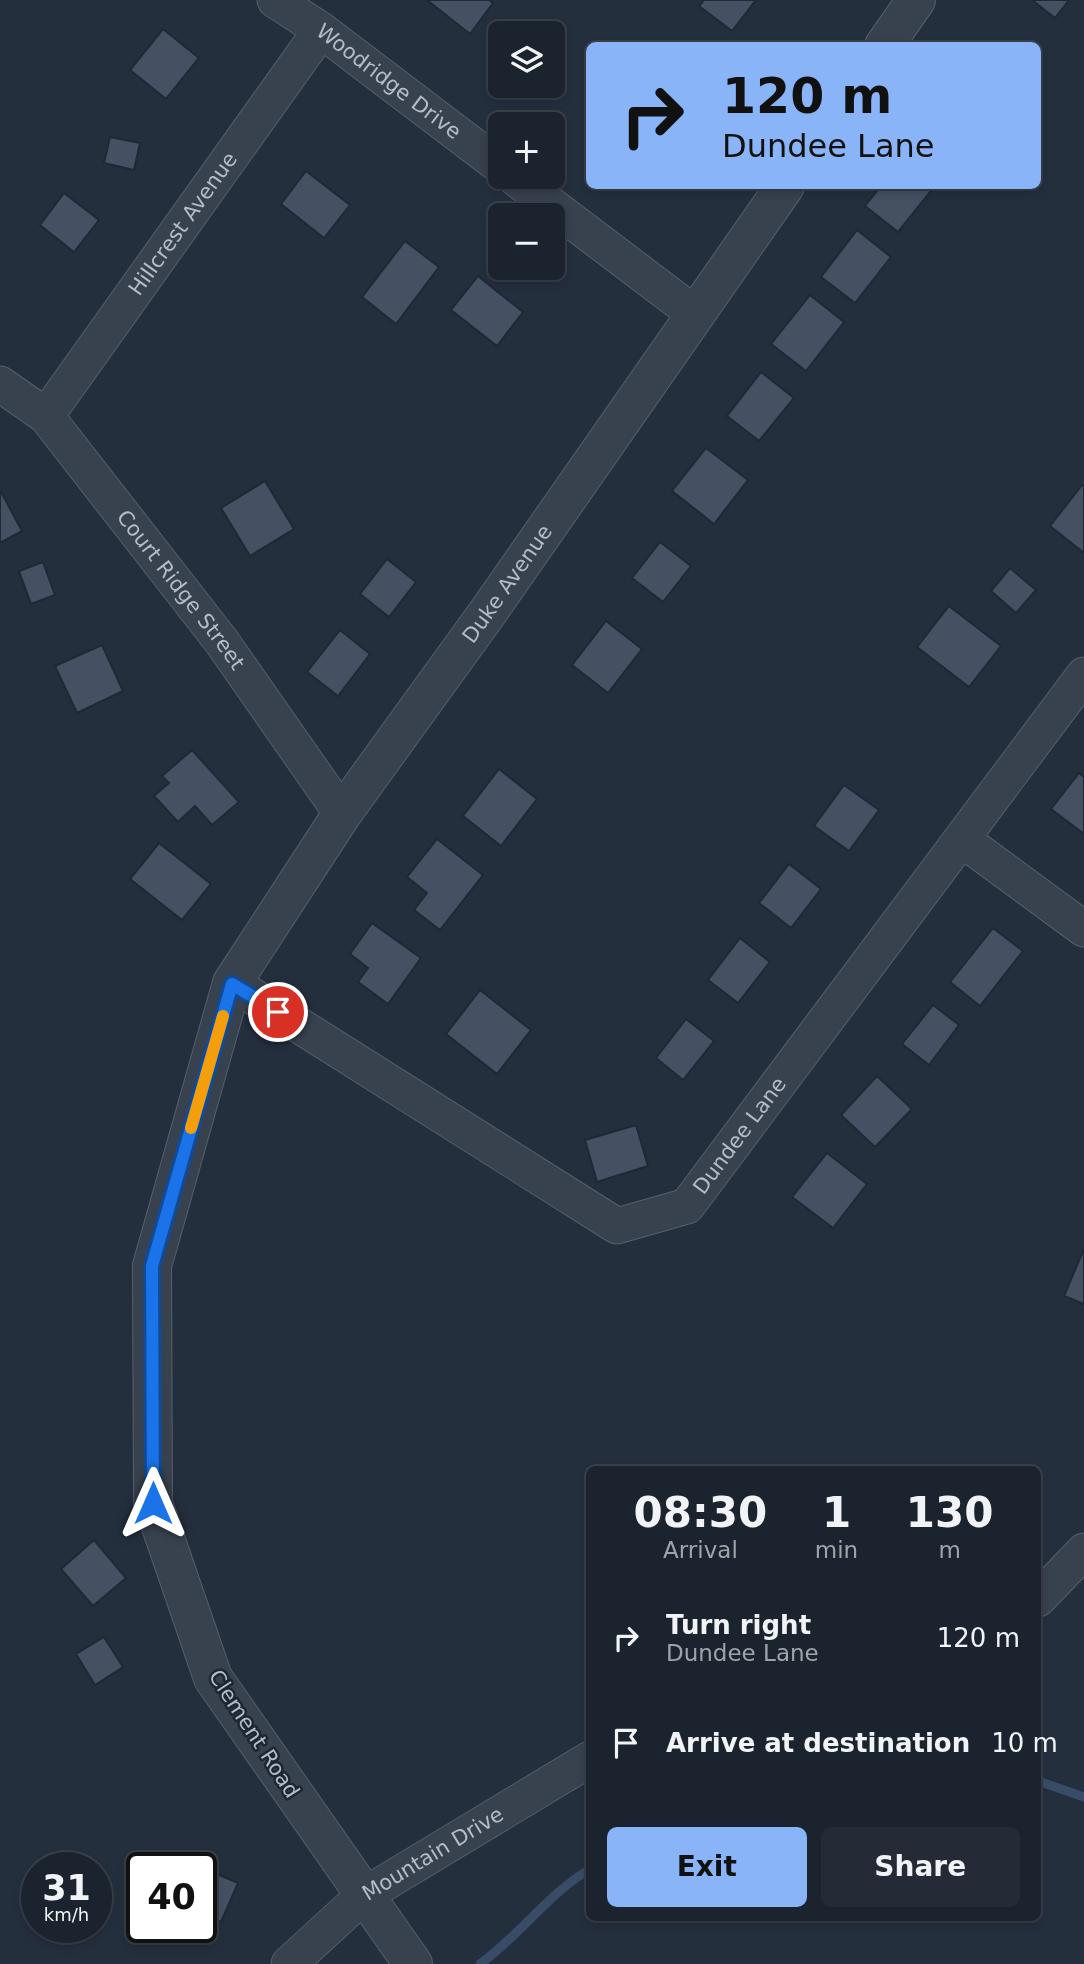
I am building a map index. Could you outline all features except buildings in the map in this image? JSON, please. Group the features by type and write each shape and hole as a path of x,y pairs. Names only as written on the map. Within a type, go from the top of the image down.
{"street":[{"name":"Woodridge Drive","path":"275,0 321,30 488,157"},
{"path":"887,42 916,0"},
{"name":"Hillcrest Avenue","path":"46,416 321,30"},
{"path":"530,189 695,314"},
{"name":"Duke Avenue","path":"232,984 342,814 488,612 783,189"},
{"name":"Court Ridge Street","path":"0,384 46,416 222,642 342,814"},
{"name":"Dundee Lane","path":"232,984 617,1226 687,1206 1084,675"},
{"path":"963,840 1084,929"},
{"name":"Clement Road","path":"232,984 152,1266 153,1503 213,1678 413,1964"},
{"path":"1041,1596 1084,1551"},
{"name":"Mountain Drive","path":"289,1964 363,1896 586,1761"}],"waterway":[{"path":"1041,1782 1084,1797"},
{"path":"480,1964 561,1890 586,1872"}],"slow traffic":[{"path":"191,1128 223,1016"}],"route":[{"path":"153,1503 152,1266 232,984 278,1012"}]}
